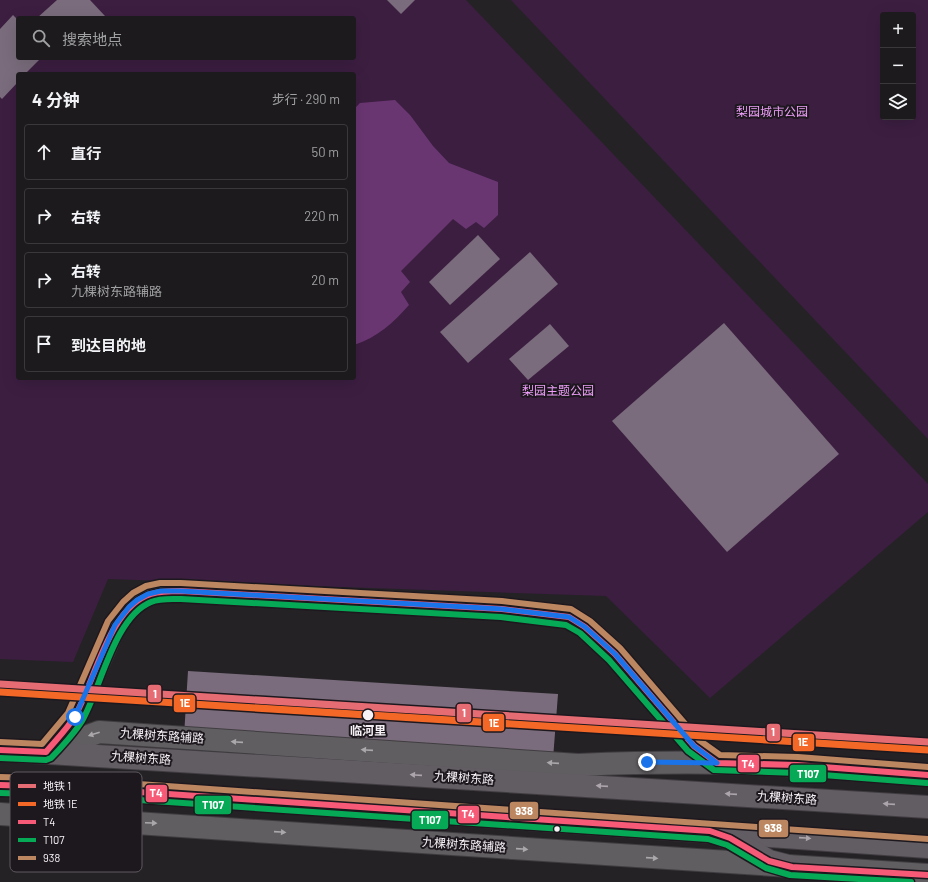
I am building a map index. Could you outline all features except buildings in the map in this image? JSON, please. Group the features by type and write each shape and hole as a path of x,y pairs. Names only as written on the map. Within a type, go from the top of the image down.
{"highway":[{"name":"九棵树东路","path":"0,750 928,806"},
{"path":"0,785 10,785"},
{"path":"142,793 928,846"},
{"path":"710,831 730,838 769,861 792,867"}],"street":[{"path":"46,752 75,717 115,625 129,607 137,600 148,594 161,591 181,591 502,609 569,617 585,627 615,654 694,746 717,763"},
{"name":"九棵树东路辅路","path":"46,752 99,732 578,765 647,762 717,763 797,766 928,775"},
{"name":"九棵树东路辅路","path":"0,814 10,815"},
{"name":"九棵树东路辅路","path":"142,823 928,875"}],"green space":[{"name":"梨园主题公园","path":"0,0 466,0 928,484 928,512 710,698 606,596 108,579 73,662 0,659"},
{"name":"梨园城市公园","path":"511,0 928,0 928,439"}],"shaded area":[{"path":"395,100 410,115 433,146 449,163 498,182 498,215 484,228 476,222 466,229 453,219 401,271 410,282 401,292 409,305 397,318 378,334 356,344 356,107 360,103"}],"metro line":[{"name":"1","path":"0,684 928,742"},
{"name":"1E","path":"0,692 928,750"}],"transit line":[{"name":"938","path":"0,742 42,744 68,713 108,621 123,602 133,593 146,586 160,583 181,583 502,601 571,609 590,621 620,648 699,740 720,755 798,757 928,767"},
{"name":"T4","path":"0,750 46,752 75,716 105,647 124,614 136,602 151,594 181,591 502,609 569,617 585,627 615,654 694,746 717,763 797,765 928,775"},
{"name":"T107","path":"0,758 46,760 51,758 68,740 82,721 110,655 127,622 138,610 151,602 162,599 181,599 501,617 566,625 580,633 609,660 688,751 714,770 797,773 927,783"},
{"name":"938","path":"0,777 10,777"},
{"name":"938","path":"142,784 928,839"},
{"name":"T4","path":"0,785 10,785"},
{"name":"T4","path":"142,792 710,831 730,838 769,861 792,867 928,875"},
{"name":"T107","path":"0,793 10,793"},
{"name":"T107","path":"142,800 708,839 727,845 766,868 790,875 911,882"}],"place":[{"name":"临河里","path":"368,715"}],"route":[{"path":"75,717 115,625 129,607 137,600 148,594 161,591 181,591 502,609 569,617 585,627 615,654 694,746 717,763 647,762"}]}
